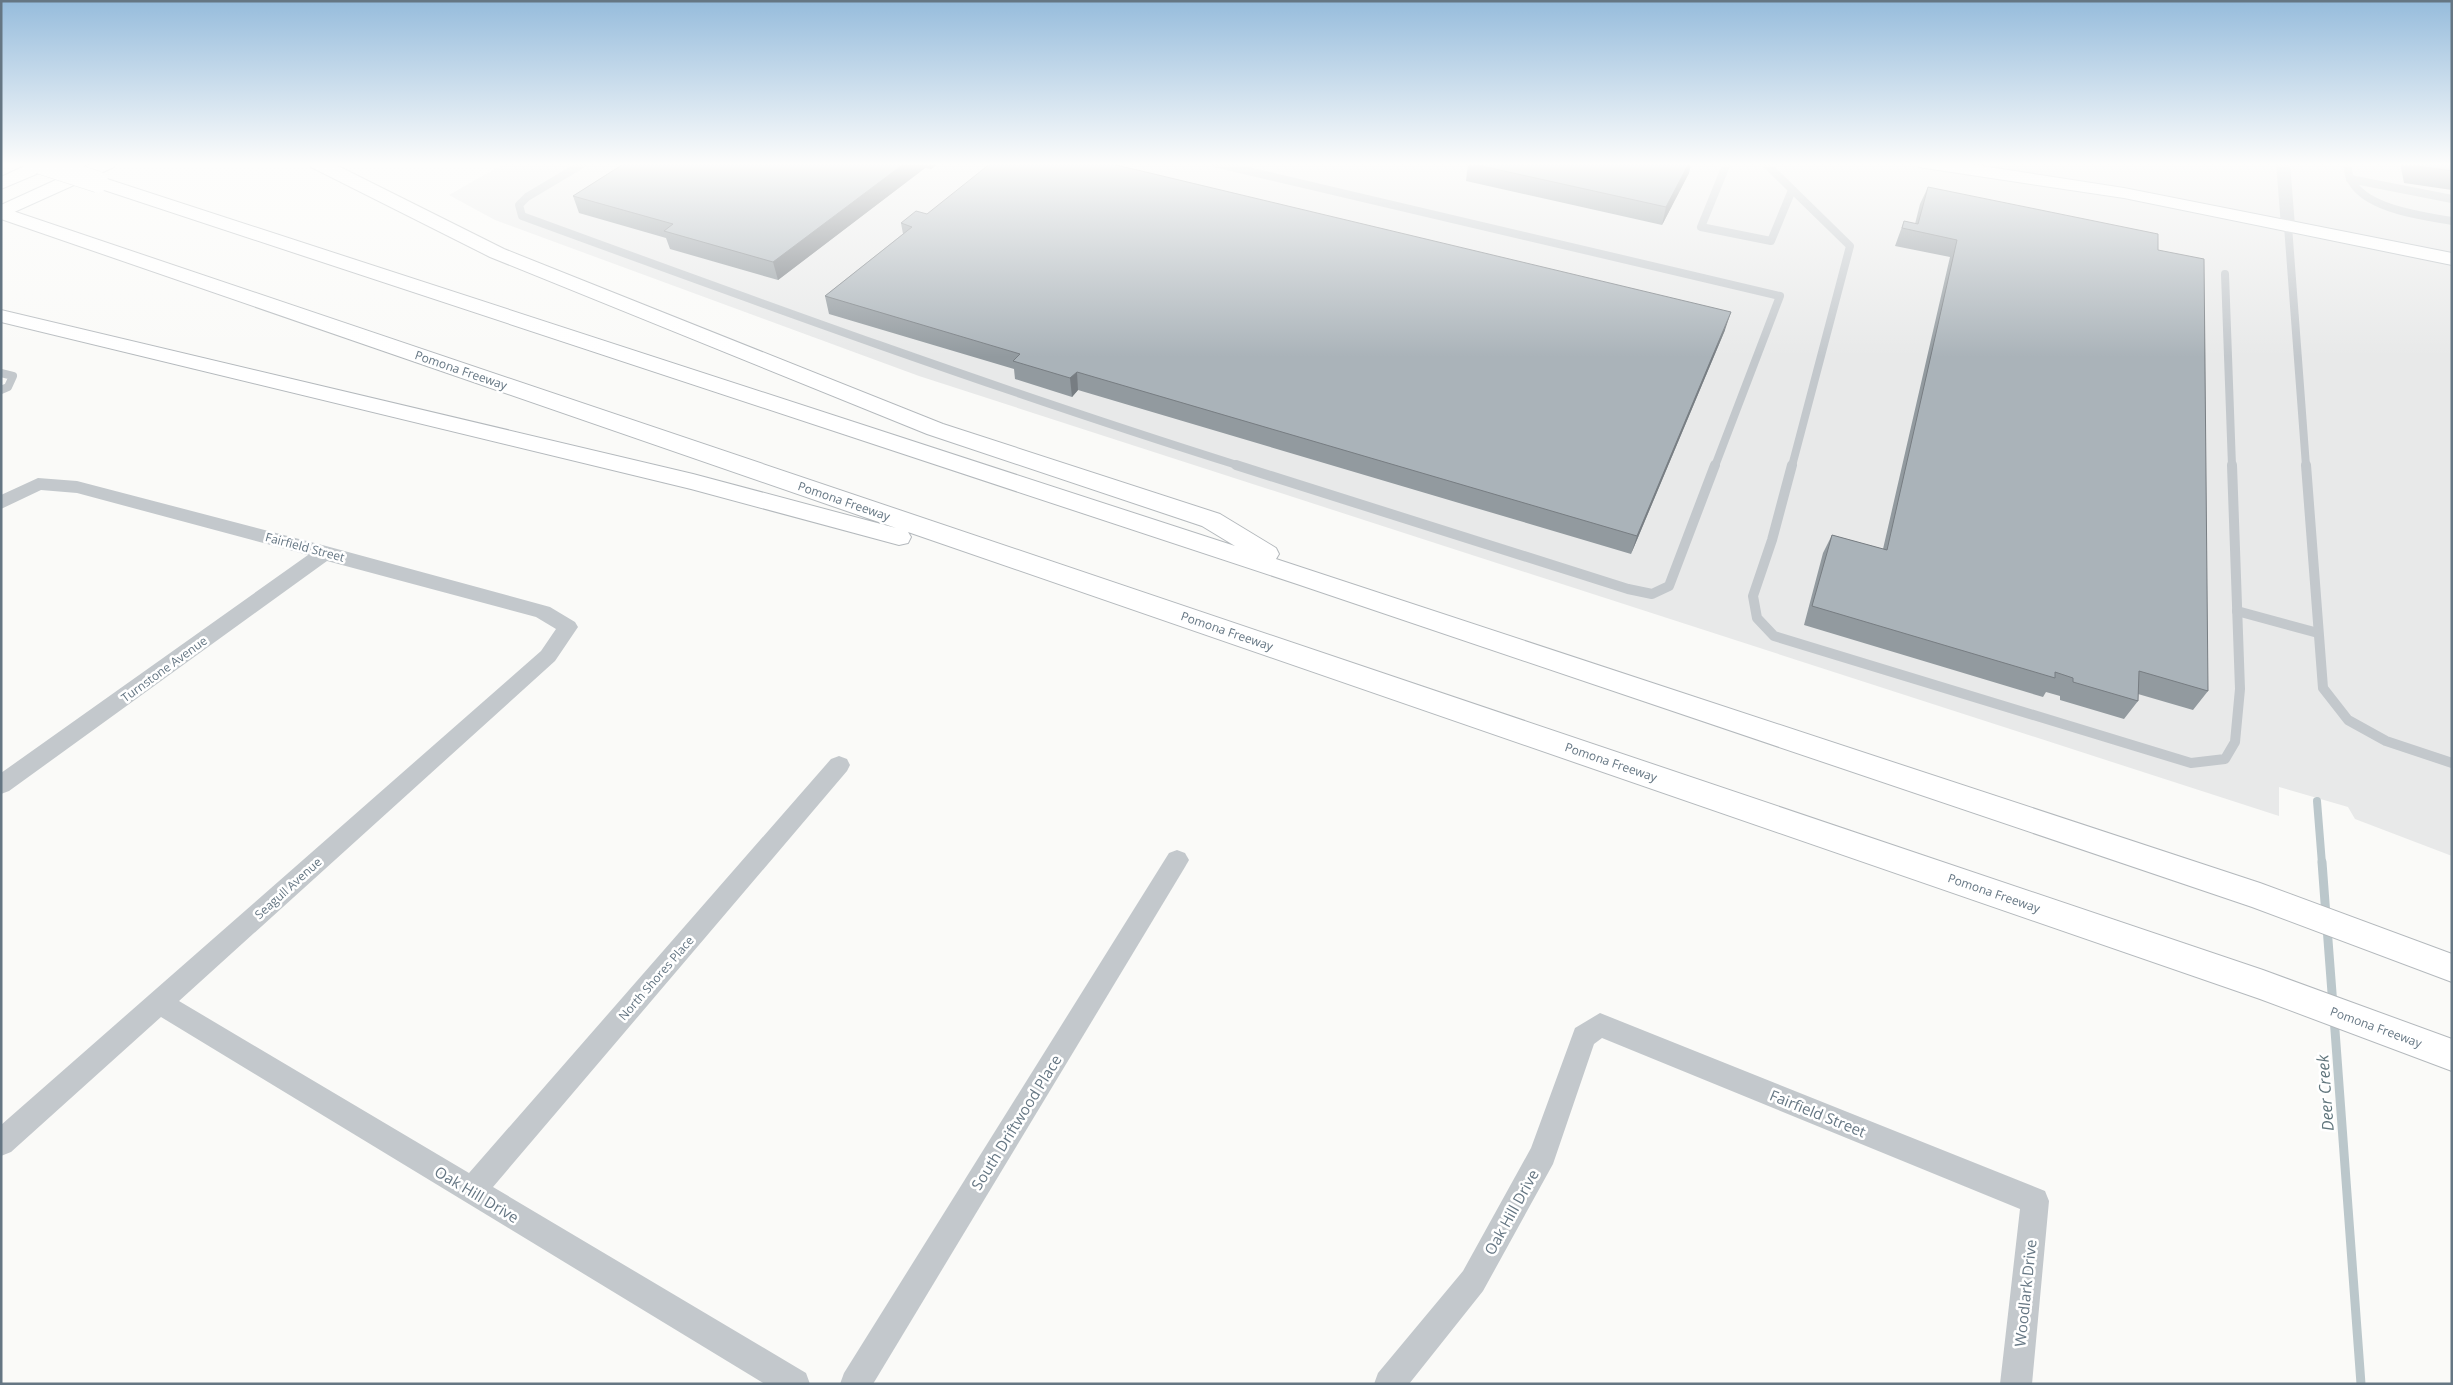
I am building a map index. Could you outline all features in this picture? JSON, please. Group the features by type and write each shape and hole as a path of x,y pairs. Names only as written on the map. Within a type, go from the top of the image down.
{"main road":[{"name":"Pomona Freeway","path":"48,228 2263,985 2452,1055"},
{"path":"265,228 1306,578 2260,896 2452,968"},
{"path":"448,228 497,252 636,310 935,429 1211,520 1306,578"},
{"path":"2296,228 2452,259"},
{"path":"1,316 693,482 1144,603"}],"street":[{"name":"Fairfield Street","path":"1,503 38,484 76,486 543,612 568,626"},
{"name":"Turnstone Avenue","path":"1,785 326,552"},
{"name":"Seagull Avenue","path":"1,1144 548,656 568,626"},
{"name":"North Shores Place","path":"472,1191 839,765"},
{"name":"South Driftwood Place","path":"855,1384 1177,860"},
{"name":"Oak Hill Drive","path":"160,1002 795,1384"},
{"name":"Fairfield Street","path":"1600,1025 2035,1202"},
{"name":"Oak Hill Drive","path":"1389,1384 1473,1281 1543,1154 1584,1036 1600,1025"},
{"name":"Woodlark Drive","path":"2016,1384 2035,1202"}],"lane":[{"path":"554,228 818,324 1140,435 1628,589 1652,594 1669,586 1780,296 1489,228"},
{"path":"1704,228 1771,240 1776,228"},
{"path":"1831,228 1850,246 1772,540 1753,596 1757,618 1774,636 2191,763 2225,759 2234,742 2240,689 2225,274"},
{"path":"2288,228 2323,688 2348,720 2386,741 2452,764"},
{"path":"1,373 14,376 8,387 1,390"},
{"path":"2237,611 2318,633"}],"shaded area":[{"path":"516,228 2452,228 2452,856 2355,819 2348,807 2279,787 2279,816 919,376"}],"building":[{"path":"668,228 819,228 773,262 664,231"},
{"path":"911,228 1378,228 1731,312 1637,536 1077,372 1070,378 1013,361 1020,354 825,296"},
{"path":"1902,228 2127,228 2158,234 2158,250 2204,259 2208,691 2139,671 2138,701 2073,682 2073,678 2055,672 2055,678 1812,606 1832,535 1887,550 1957,240"}],"waterway":[{"name":"Deer Creek","path":"2317,801 2322,864"},
{"name":"Deer Creek","path":"2322,862 2326,916"},
{"name":"Deer Creek","path":"2327,927 2333,1006"},
{"name":"Deer Creek","path":"2334,1017 2361,1384"}]}
